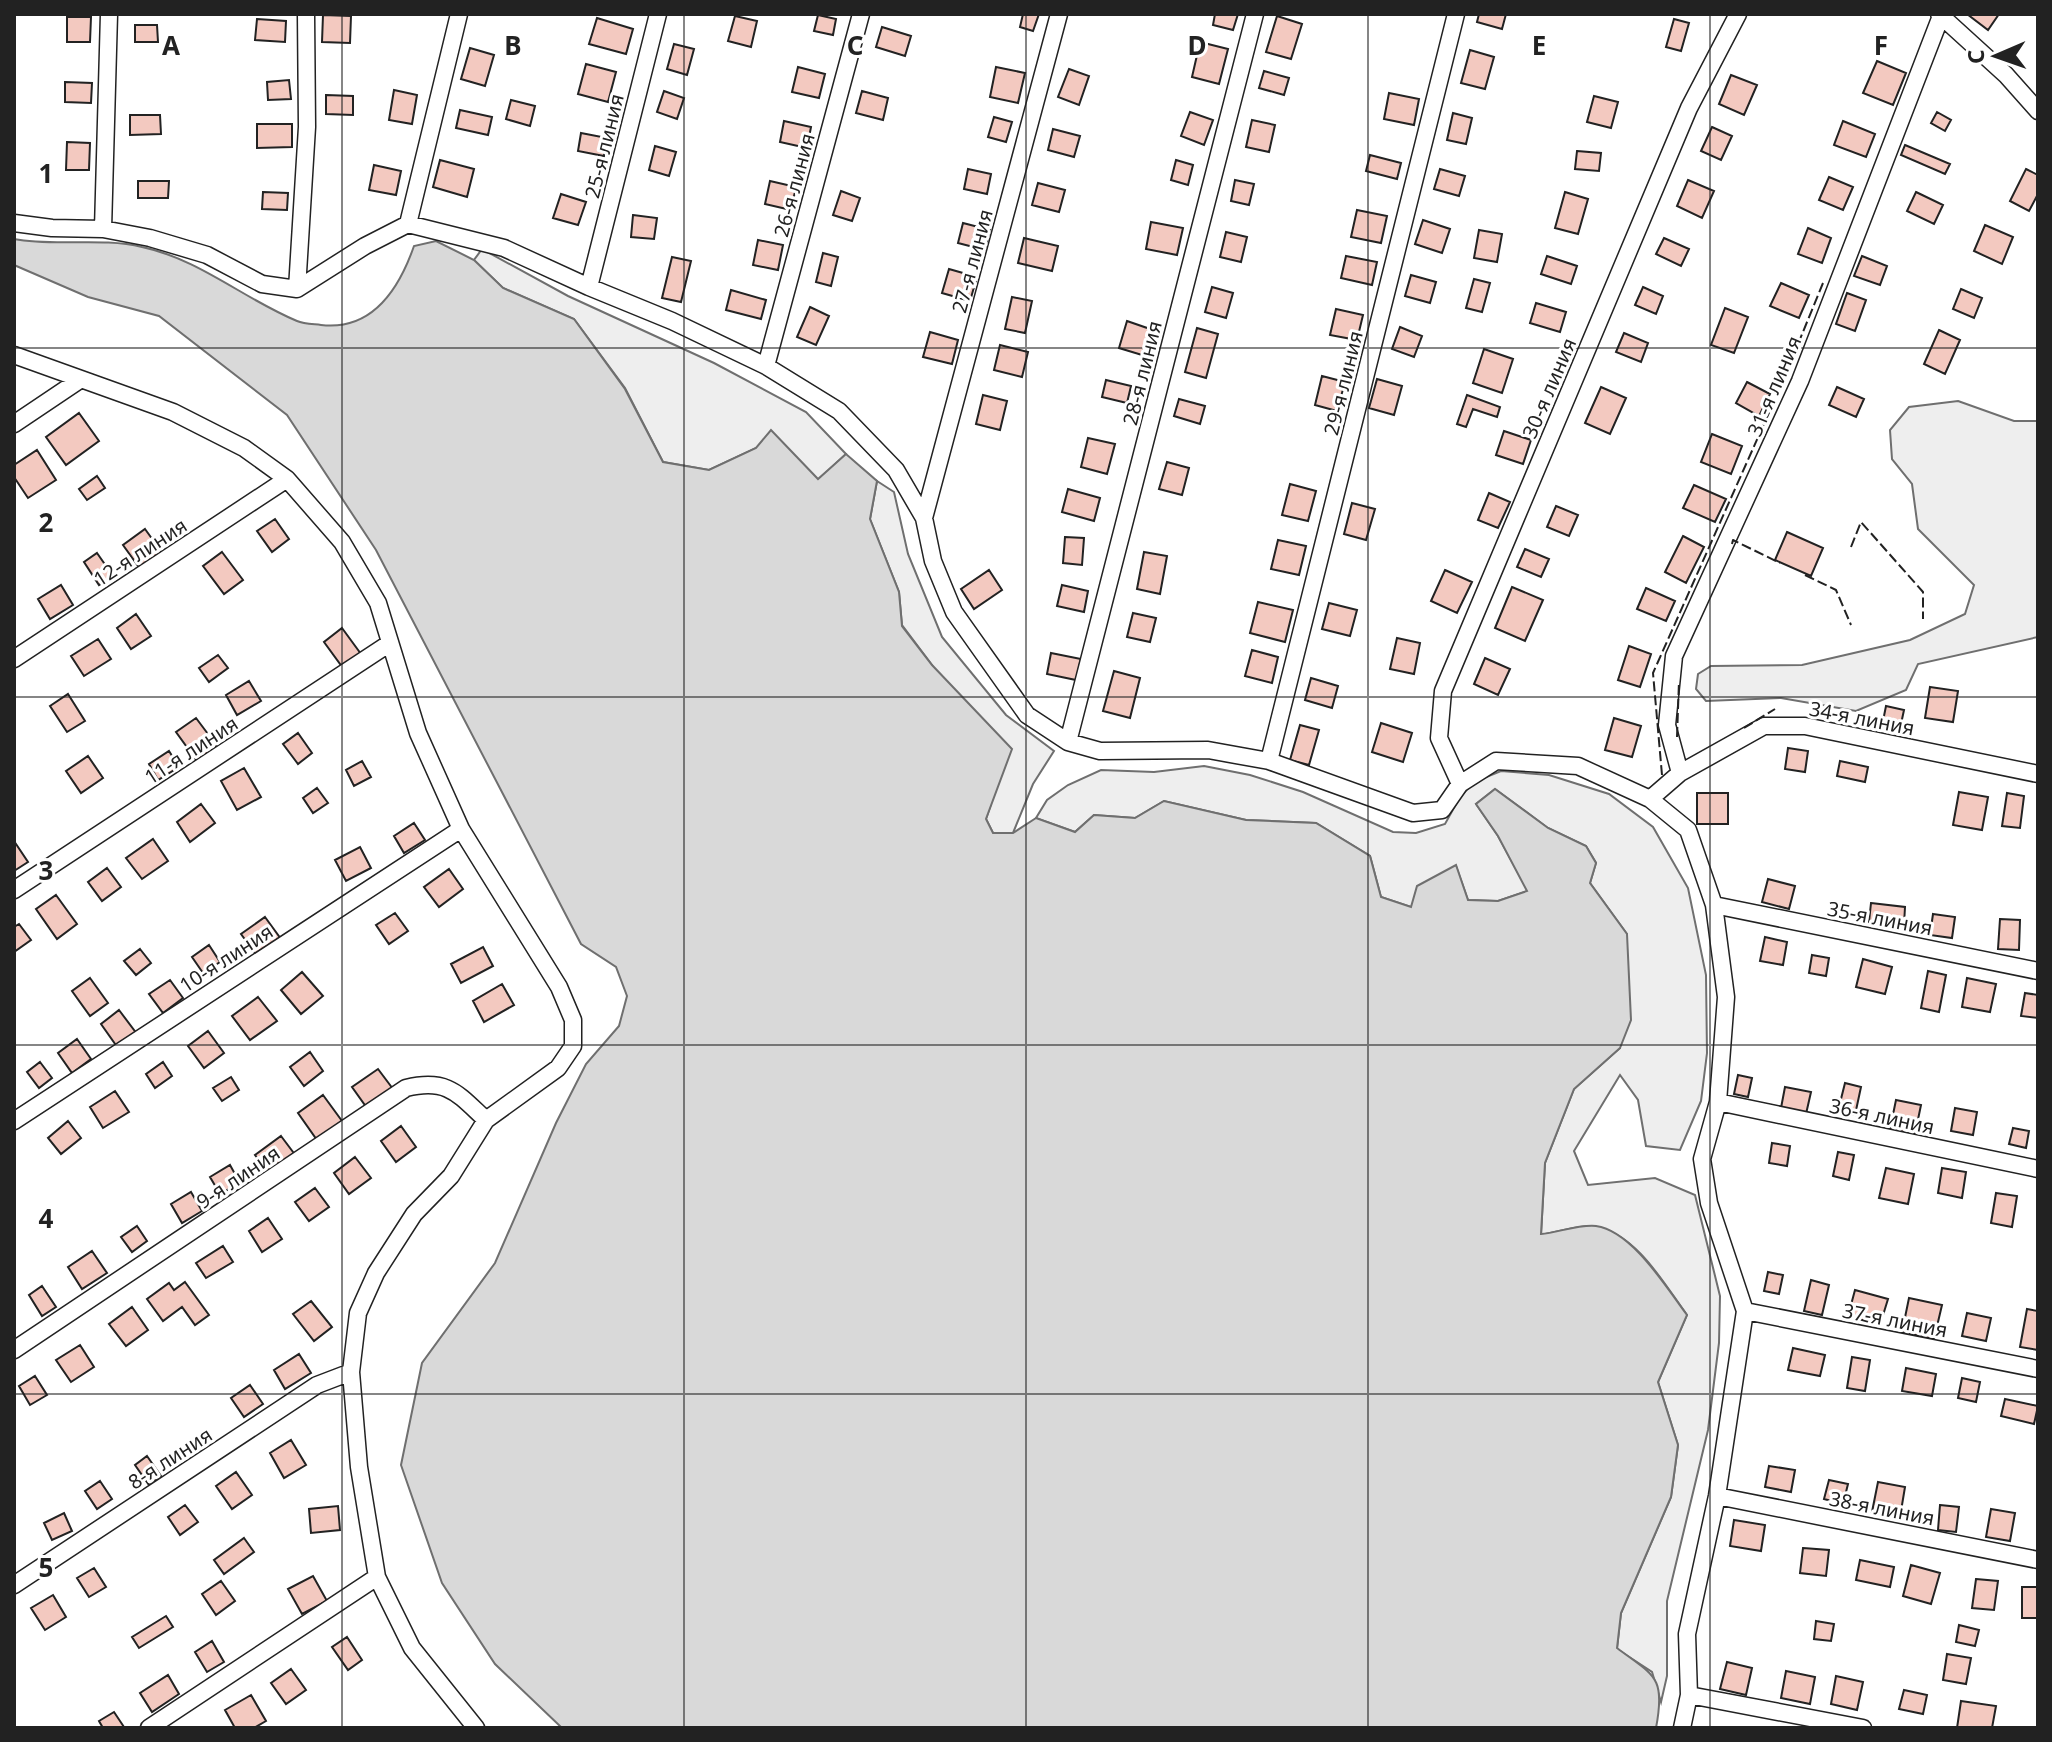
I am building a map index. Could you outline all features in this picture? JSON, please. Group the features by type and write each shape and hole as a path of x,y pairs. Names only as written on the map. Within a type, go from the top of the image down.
{"street":[{"path":"103,229 109,14"},
{"path":"297,289 307,127 306,14"},
{"path":"408,224 459,14"},
{"name":"25-я линия","path":"589,287 658,14"},
{"name":"26-я линия","path":"766,366 861,14"},
{"name":"27-я линия","path":"924,518 1059,14"},
{"name":"28-я линия","path":"1068,742 1255,14"},
{"name":"29-я линия","path":"1269,761 1456,14"},
{"name":"30-я линия","path":"1460,784 1439,738 1443,691 1689,108 1738,14"},
{"path":"1940,15 2006,75 2038,111"},
{"name":"31-я линия","path":"1680,773 1667,725 1674,656 1800,381 1940,15"},
{"path":"14,223 52,228 103,229 150,238 207,255 262,284 297,289 365,246 408,224 504,248 672,321 766,366 839,411 896,470 924,518 933,561 954,612 1027,715 1068,742 1100,751 1208,750 1269,761 1413,813 1442,810 1460,784 1496,761 1578,766 1650,799 1688,830 1714,905 1726,997 1718,1102 1702,1159 1709,1203 1745,1311 1717,1496 1687,1634 1689,1695 1682,1728"},
{"path":"14,355 173,412 244,448 287,479 342,542 378,603 418,733 461,829 559,987 573,1020 573,1046 558,1068 486,1120 451,1176 414,1214 376,1273 358,1313 351,1372 359,1467 377,1577 412,1648 476,1728"},
{"path":"14,424 81,379"},
{"name":"12-я линия","path":"14,659 287,479"},
{"name":"11-я линия","path":"14,890 390,643"},
{"name":"34-я линия","path":"1650,799 1680,773 1764,726 1805,726 2038,774"},
{"name":"10-я линия","path":"14,1121 461,829"},
{"name":"35-я линия","path":"1714,905 2038,971"},
{"name":"9-я линия","path":"14,1350 406,1088 428,1083 454,1090 486,1120"},
{"name":"36-я линия","path":"1718,1102 2038,1169"},
{"name":"37-я линия","path":"1745,1311 2038,1369"},
{"name":"8-я линия","path":"14,1585 317,1385 351,1372"},
{"name":"38-я линия","path":"1717,1496 2038,1560"},
{"path":"149,1728 377,1577"},
{"path":"1689,1695 1863,1728"}],"shaded area":[{"path":"14,239 142,247 202,270 297,321 321,325 339,325 369,314 391,291 414,246 436,241 474,260 503,288 574,319 625,389 663,462 709,470 756,448 771,430 818,479 846,454 877,481 870,519 899,592 902,626 932,665 1012,749 986,819 993,833 1013,833 1036,818 1075,832 1094,815 1135,818 1164,801 1246,820 1316,823 1370,856 1381,897 1411,907 1417,886 1456,865 1468,900 1498,901 1527,891 1498,836 1476,804 1495,789 1548,828 1586,846 1596,863 1590,883 1627,934 1631,1020 1620,1048 1574,1089 1545,1163 1541,1234 1589,1226 1609,1230 1647,1262 1687,1315 1658,1382 1678,1445 1671,1497 1621,1613 1617,1648 1648,1672 1658,1687 1656,1728 562,1728 495,1664 442,1583 401,1465 422,1363 495,1263 556,1123 586,1064 619,1026 627,996 616,967 581,944 376,550 287,415 159,316 88,297 14,265"},
{"path":"482,249 568,296 714,363 806,412 846,454 818,480 799,462 756,448 709,470 663,462 625,388 574,319 503,288 474,260"},
{"path":"1958,401 2014,421 2038,421 2038,637 1918,664 1906,690 1856,711 1781,698 1706,701 1696,689 1698,674 1711,666 1802,665 1910,640 1965,614 1974,585 1918,529 1912,484 1892,459 1890,430 1909,407"},
{"path":"877,481 894,492 908,554 942,637 1006,715 1054,751 1033,784 1013,833 993,833 986,819 991,804 932,665 902,625 899,592 870,519"},
{"path":"1204,766 1250,775 1303,792 1393,832 1416,833 1445,824 1460,797 1474,782 1501,771 1549,775 1609,794 1653,827 1688,888 1706,975 1707,1053 1701,1101 1680,1150 1646,1146 1638,1100 1620,1075 1574,1151 1588,1185 1655,1178 1695,1195 1720,1296 1719,1343 1708,1430 1667,1601 1667,1676 1661,1702 1652,1672 1617,1649 1621,1613 1671,1497 1678,1445 1658,1382 1687,1315 1649,1263 1612,1232 1584,1227 1541,1235 1545,1163 1574,1089 1620,1048 1627,934 1590,883 1596,863 1586,846 1548,828 1495,789 1476,804 1498,836 1528,891 1498,901 1468,900 1456,866 1411,907 1381,897 1370,856 1316,823 1246,820 1164,801 1135,818 1094,815 1075,832 1036,818 1047,800 1068,785 1101,770 1154,772"}],"building":[{"path":"1023,14 1039,14 1033,31 1020,27"},
{"path":"1215,14 1238,14 1233,30 1213,25"},
{"path":"1479,14 1506,14 1502,29 1477,22"},
{"path":"1967,14 1999,14 1988,30"},
{"path":"323,15 351,16 350,43 322,42"},
{"path":"818,15 836,19 833,35 814,31"},
{"path":"735,16 757,21 751,47 728,41"},
{"path":"1277,16 1302,24 1291,59 1266,52"},
{"path":"67,17 91,17 90,42 67,42"},
{"path":"597,18 633,29 626,54 589,44"},
{"path":"257,19 286,21 285,42 255,40"},
{"path":"1674,19 1689,23 1681,51 1666,47"},
{"path":"135,25 157,25 158,42 135,42"},
{"path":"882,27 911,36 905,56 876,47"},
{"path":"1200,42 1228,49 1219,84 1192,77"},
{"path":"674,44 694,49 687,75 667,69"},
{"path":"470,48 494,55 485,86 461,79"},
{"path":"1470,50 1494,57 1485,89 1461,83"},
{"path":"1877,61 1906,73 1893,105 1863,93"},
{"path":"586,64 616,72 608,102 578,94"},
{"path":"798,67 825,74 819,98 792,92"},
{"path":"996,67 1025,73 1018,103 990,97"},
{"path":"1069,69 1089,76 1079,105 1058,97"},
{"path":"1264,71 1289,78 1284,95 1259,88"},
{"path":"1731,75 1757,85 1744,115 1719,104"},
{"path":"289,80 291,99 268,100 267,82"},
{"path":"65,82 92,83 91,103 65,102"},
{"path":"394,90 417,95 412,124 389,120"},
{"path":"664,91 684,98 677,119 657,112"},
{"path":"862,91 888,98 883,120 856,113"},
{"path":"1389,93 1419,99 1414,125 1384,119"},
{"path":"326,95 353,96 353,115 326,114"},
{"path":"1594,96 1618,102 1611,128 1587,122"},
{"path":"511,100 535,106 530,126 506,119"},
{"path":"460,110 492,117 488,135 456,128"},
{"path":"1190,112 1213,120 1204,145 1181,136"},
{"path":"1937,112 1951,120 1945,131 1931,123"},
{"path":"1453,113 1472,118 1466,144 1447,140"},
{"path":"130,115 160,115 161,134 130,135"},
{"path":"994,117 1012,122 1006,142 988,137"},
{"path":"1252,120 1275,125 1269,152 1246,147"},
{"path":"784,121 811,127 807,148 780,142"},
{"path":"1843,121 1875,134 1866,157 1834,145"},
{"path":"257,124 292,124 292,147 257,148"},
{"path":"1712,127 1732,136 1721,160 1701,151"},
{"path":"1053,129 1080,136 1074,157 1048,150"},
{"path":"581,133 607,138 604,156 578,151"},
{"path":"67,142 90,143 89,170 66,170"},
{"path":"1905,145 1950,164 1945,174 1901,155"},
{"path":"655,146 676,152 669,176 649,170"},
{"path":"1577,151 1601,153 1599,171 1575,169"},
{"path":"1370,155 1401,163 1397,179 1366,171"},
{"path":"440,160 474,169 467,197 433,187"},
{"path":"1176,160 1193,165 1188,185 1171,180"},
{"path":"374,165 401,171 396,195 369,190"},
{"path":"968,169 991,174 987,194 964,189"},
{"path":"1440,169 1465,176 1459,196 1434,189"},
{"path":"2026,169 2038,175 2038,194 2029,211 2010,201"},
{"path":"1829,177 1853,187 1843,210 1819,200"},
{"path":"1235,180 1254,184 1249,205 1231,201"},
{"path":"1688,180 1714,191 1702,218 1677,206"},
{"path":"138,181 169,181 168,198 138,198"},
{"path":"770,181 796,187 791,210 765,204"},
{"path":"1038,183 1065,190 1059,212 1032,205"},
{"path":"841,191 860,198 852,221 833,215"},
{"path":"263,192 288,193 287,210 262,209"},
{"path":"1565,192 1588,199 1578,234 1555,228"},
{"path":"1916,192 1943,205 1934,224 1907,211"},
{"path":"561,194 586,202 578,225 553,218"},
{"path":"1357,210 1387,216 1381,243 1351,237"},
{"path":"633,215 657,218 654,239 631,237"},
{"path":"1423,220 1450,229 1442,253 1415,244"},
{"path":"1151,222 1183,228 1177,255 1146,249"},
{"path":"963,223 990,230 985,250 958,243"},
{"path":"1985,225 2013,237 2002,264 1974,251"},
{"path":"1808,228 1831,238 1822,263 1798,254"},
{"path":"1479,230 1502,234 1497,262 1474,258"},
{"path":"1226,232 1247,237 1241,262 1220,257"},
{"path":"1024,238 1058,246 1052,271 1018,263"},
{"path":"1664,238 1689,249 1681,266 1656,254"},
{"path":"758,240 783,245 778,270 753,265"},
{"path":"823,253 838,257 831,286 816,282"},
{"path":"1346,256 1377,262 1372,285 1341,278"},
{"path":"1547,256 1577,266 1571,284 1541,274"},
{"path":"1862,256 1887,266 1880,285 1854,276"},
{"path":"672,257 691,261 681,302 662,298"},
{"path":"949,269 977,277 970,301 942,293"},
{"path":"1411,275 1436,282 1430,303 1405,296"},
{"path":"1474,279 1490,283 1482,312 1466,308"},
{"path":"1781,283 1809,295 1799,318 1770,306"},
{"path":"1212,287 1233,293 1226,318 1205,312"},
{"path":"1643,287 1663,296 1656,314 1635,305"},
{"path":"1961,289 1982,298 1974,318 1953,309"},
{"path":"731,290 766,300 761,319 726,310"},
{"path":"1847,293 1866,300 1855,331 1836,324"},
{"path":"1012,297 1032,301 1025,333 1005,329"},
{"path":"1536,303 1566,312 1560,332 1530,323"},
{"path":"810,307 829,316 816,345 797,337"},
{"path":"1725,308 1748,317 1734,353 1711,345"},
{"path":"1336,309 1363,315 1357,340 1330,335"},
{"path":"1127,321 1150,329 1142,355 1119,348"},
{"path":"1400,327 1422,336 1414,357 1392,349"},
{"path":"1197,328 1218,334 1206,378 1185,372"},
{"path":"1939,330 1960,340 1945,374 1924,364"},
{"path":"930,332 958,340 952,364 923,357"},
{"path":"1624,333 1648,343 1641,362 1616,352"},
{"path":"1000,345 1028,352 1022,377 994,370"},
{"path":"1484,349 1513,359 1502,393 1473,383"},
{"path":"1322,376 1345,382 1337,411 1315,405"},
{"path":"1377,379 1402,386 1394,415 1369,408"},
{"path":"1106,380 1131,386 1127,403 1102,397"},
{"path":"1747,382 1770,394 1759,416 1736,403"},
{"path":"1601,387 1626,398 1610,434 1585,423"},
{"path":"1837,387 1864,399 1856,417 1829,405"},
{"path":"983,395 1007,401 1000,430 976,424"},
{"path":"1467,395 1500,407 1497,417 1473,409 1466,427 1457,424"},
{"path":"1179,399 1205,406 1200,424 1174,416"},
{"path":"79,413 99,441 66,465 46,437"},
{"path":"1504,431 1531,440 1523,464 1496,455"},
{"path":"1712,434 1742,446 1731,474 1701,462"},
{"path":"1088,438 1115,444 1107,474 1081,467"},
{"path":"37,450 56,480 28,498 14,477 14,465"},
{"path":"1167,462 1189,468 1182,495 1159,489"},
{"path":"97,476 105,488 87,500 79,489"},
{"path":"1290,484 1316,491 1308,521 1282,515"},
{"path":"1694,485 1726,499 1715,522 1683,508"},
{"path":"1068,489 1100,498 1094,521 1062,512"},
{"path":"1489,493 1510,502 1498,528 1478,520"},
{"path":"1352,503 1375,509 1366,540 1344,534"},
{"path":"1556,506 1578,515 1569,536 1547,527"},
{"path":"275,519 289,539 272,552 257,531"},
{"path":"145,529 163,554 141,570 123,545"},
{"path":"1787,532 1823,548 1811,576 1775,560"},
{"path":"1683,536 1704,547 1686,583 1665,572"},
{"path":"1065,537 1084,538 1082,565 1063,563"},
{"path":"1278,540 1306,546 1299,575 1271,569"},
{"path":"1525,549 1549,559 1541,577 1517,567"},
{"path":"222,552 243,580 224,594 203,566"},
{"path":"1144,552 1167,556 1160,594 1137,589"},
{"path":"97,553 113,576 99,585 84,562"},
{"path":"989,570 1002,590 974,609 961,589"},
{"path":"1445,570 1472,582 1457,613 1431,601"},
{"path":"61,585 73,605 50,619 38,599"},
{"path":"1062,585 1088,591 1084,612 1057,606"},
{"path":"1512,587 1543,600 1525,641 1495,628"},
{"path":"1646,588 1675,601 1666,621 1637,609"},
{"path":"1258,602 1293,610 1285,642 1250,633"},
{"path":"1329,603 1357,610 1350,636 1322,629"},
{"path":"1133,613 1156,618 1150,642 1127,637"},
{"path":"136,614 151,636 131,649 117,628"},
{"path":"342,628 361,654 343,668 324,642"},
{"path":"1397,638 1420,643 1414,674 1390,669"},
{"path":"98,639 111,659 84,676 71,656"},
{"path":"1629,646 1651,654 1640,687 1618,680"},
{"path":"1252,650 1278,657 1272,683 1245,676"},
{"path":"1051,653 1081,659 1076,680 1047,674"},
{"path":"218,655 228,668 209,682 199,668"},
{"path":"1485,658 1510,669 1498,695 1474,684"},
{"path":"1114,671 1140,678 1130,718 1103,711"},
{"path":"1311,678 1338,686 1332,708 1305,700"},
{"path":"249,681 261,701 237,715 226,695"},
{"path":"1930,687 1958,691 1953,722 1925,718"},
{"path":"68,694 85,721 67,732 50,706"},
{"path":"1886,706 1904,710 1901,724 1883,721"},
{"path":"196,718 217,746 197,761 176,732"},
{"path":"1614,718 1641,726 1632,757 1605,750"},
{"path":"1381,723 1412,733 1403,762 1372,752"},
{"path":"1300,725 1319,730 1309,765 1290,760"},
{"path":"298,733 312,753 298,764 283,744"},
{"path":"1788,748 1808,751 1805,772 1785,769"},
{"path":"169,751 179,767 158,780 149,764"},
{"path":"88,756 103,778 81,793 66,771"},
{"path":"362,761 371,777 354,786 346,770"},
{"path":"1840,761 1868,767 1865,782 1837,776"},
{"path":"244,768 261,797 237,810 221,781"},
{"path":"317,788 328,803 313,813 303,798"},
{"path":"1959,792 1988,797 1982,830 1953,825"},
{"path":"1697,793 1728,793 1728,824 1697,824"},
{"path":"2007,793 2024,796 2020,828 2002,826"},
{"path":"201,804 215,823 190,842 177,822"},
{"path":"414,823 425,840 404,853 394,836"},
{"path":"153,839 168,861 142,879 126,858"},
{"path":"14,841 28,862 14,871"},
{"path":"360,847 371,868 346,881 335,860"},
{"path":"107,868 121,887 102,901 88,882"},
{"path":"449,869 463,889 439,907 424,887"},
{"path":"1768,879 1795,886 1789,909 1762,902"},
{"path":"56,895 77,924 57,939 36,909"},
{"path":"1871,903 1905,907 1904,925 1869,922"},
{"path":"395,913 408,931 389,944 376,925"},
{"path":"1933,914 1955,917 1952,938 1930,935"},
{"path":"265,917 281,939 257,956 241,934"},
{"path":"2000,919 2020,920 2019,950 1998,949"},
{"path":"19,924 31,940 14,952 14,927"},
{"path":"1765,937 1787,942 1783,965 1760,961"},
{"path":"209,945 220,962 203,973 192,957"},
{"path":"483,947 493,966 461,983 451,964"},
{"path":"140,949 151,963 136,975 124,961"},
{"path":"1812,955 1829,958 1826,976 1809,973"},
{"path":"1863,959 1892,967 1885,994 1856,987"},
{"path":"1928,971 1946,975 1939,1012 1921,1008"},
{"path":"302,972 323,996 301,1014 281,990"},
{"path":"90,978 108,1003 90,1016 72,991"},
{"path":"1967,978 1996,984 1990,1012 1962,1007"},
{"path":"170,980 183,998 163,1013 149,994"},
{"path":"502,984 514,1005 484,1022 473,1001"},
{"path":"2025,993 2038,995 2038,1018 2021,1016"},
{"path":"258,997 277,1021 250,1040 232,1016"},
{"path":"119,1010 137,1034 118,1048 101,1024"},
{"path":"208,1031 224,1053 204,1068 188,1046"},
{"path":"77,1039 91,1059 72,1073 58,1053"},
{"path":"310,1052 323,1071 304,1086 290,1067"},
{"path":"40,1062 52,1078 39,1088 27,1072"},
{"path":"163,1062 172,1076 155,1088 146,1074"},
{"path":"378,1069 393,1089 367,1108 352,1087"},
{"path":"1738,1075 1752,1078 1748,1097 1734,1094"},
{"path":"231,1077 239,1090 222,1101 213,1088"},
{"path":"1845,1083 1861,1087 1855,1115 1838,1111"},
{"path":"1785,1087 1811,1092 1806,1114 1781,1108"},
{"path":"115,1091 129,1112 103,1128 90,1107"},
{"path":"323,1095 342,1121 317,1140 298,1113"},
{"path":"1896,1100 1921,1105 1915,1134 1890,1129"},
{"path":"1955,1108 1977,1112 1973,1135 1951,1131"},
{"path":"68,1121 81,1138 61,1154 48,1138"},
{"path":"401,1126 416,1147 396,1162 381,1141"},
{"path":"2013,1128 2029,1131 2026,1148 2009,1144"},
{"path":"281,1136 296,1156 270,1175 255,1155"},
{"path":"1772,1143 1790,1146 1787,1166 1769,1163"},
{"path":"1838,1152 1854,1155 1849,1180 1833,1176"},
{"path":"355,1157 371,1178 349,1194 334,1173"},
{"path":"230,1165 240,1183 220,1194 210,1177"},
{"path":"1886,1168 1914,1174 1908,1204 1879,1198"},
{"path":"1942,1168 1966,1172 1962,1198 1938,1193"},
{"path":"315,1188 329,1207 309,1221 295,1202"},
{"path":"191,1192 202,1211 182,1223 171,1204"},
{"path":"1996,1193 2017,1196 2012,1227 1991,1223"},
{"path":"268,1218 282,1239 262,1252 249,1231"},
{"path":"137,1226 147,1241 132,1252 121,1237"},
{"path":"223,1246 233,1262 206,1278 196,1263"},
{"path":"92,1251 107,1273 82,1289 68,1267"},
{"path":"1768,1272 1783,1275 1779,1294 1764,1291"},
{"path":"1811,1280 1829,1285 1822,1315 1804,1311"},
{"path":"185,1282 209,1315 195,1325 182,1307 163,1321 147,1299 169,1283 174,1290"},
{"path":"42,1286 56,1307 42,1316 29,1295"},
{"path":"1855,1290 1888,1299 1880,1325 1848,1316"},
{"path":"1909,1298 1942,1305 1934,1339 1902,1332"},
{"path":"311,1301 332,1327 314,1341 293,1314"},
{"path":"132,1307 148,1330 126,1346 109,1324"},
{"path":"2027,1309 2038,1311 2038,1350 2020,1347"},
{"path":"1967,1313 1991,1318 1986,1341 1962,1336"},
{"path":"80,1345 94,1367 71,1382 56,1360"},
{"path":"1793,1348 1825,1355 1820,1376 1788,1370"},
{"path":"299,1354 311,1373 285,1389 274,1370"},
{"path":"1852,1357 1870,1360 1865,1391 1847,1388"},
{"path":"1906,1368 1936,1374 1932,1396 1902,1391"},
{"path":"35,1376 47,1395 30,1405 19,1386"},
{"path":"1962,1378 1980,1382 1976,1402 1958,1398"},
{"path":"250,1385 263,1404 244,1417 231,1398"},
{"path":"2005,1399 2038,1406 2034,1424 2001,1416"},
{"path":"291,1440 306,1465 284,1478 270,1453"},
{"path":"147,1456 161,1476 149,1485 135,1465"},
{"path":"1769,1466 1795,1470 1791,1492 1765,1487"},
{"path":"236,1472 252,1495 232,1509 216,1486"},
{"path":"1829,1480 1848,1484 1843,1504 1824,1499"},
{"path":"100,1481 112,1499 97,1509 85,1491"},
{"path":"1878,1482 1905,1487 1900,1517 1872,1512"},
{"path":"185,1505 198,1522 180,1535 168,1517"},
{"path":"1940,1505 1959,1507 1956,1532 1938,1530"},
{"path":"338,1506 340,1530 311,1533 309,1509"},
{"path":"1991,1509 2015,1513 2010,1541 1986,1537"},
{"path":"64,1513 72,1531 52,1540 44,1523"},
{"path":"1734,1520 1765,1525 1761,1551 1730,1546"},
{"path":"244,1538 254,1552 224,1574 214,1560"},
{"path":"1803,1548 1829,1550 1826,1576 1800,1573"},
{"path":"1860,1560 1894,1567 1890,1587 1856,1580"},
{"path":"1911,1565 1940,1573 1931,1604 1903,1596"},
{"path":"94,1568 106,1587 89,1597 77,1578"},
{"path":"313,1576 327,1601 302,1614 288,1589"},
{"path":"1976,1579 1998,1581 1994,1610 1972,1608"},
{"path":"221,1581 235,1601 216,1615 202,1594"},
{"path":"2022,1587 2038,1587 2038,1618 2022,1618"},
{"path":"53,1595 66,1617 45,1630 31,1608"},
{"path":"166,1616 173,1627 139,1648 132,1637"},
{"path":"1816,1621 1834,1624 1831,1641 1814,1639"},
{"path":"1959,1625 1979,1630 1975,1646 1956,1642"},
{"path":"347,1637 362,1660 348,1670 332,1647"},
{"path":"212,1641 224,1662 207,1672 195,1652"},
{"path":"1947,1654 1971,1658 1966,1684 1943,1680"},
{"path":"1727,1662 1752,1668 1746,1695 1720,1689"},
{"path":"291,1669 306,1690 286,1704 271,1683"},
{"path":"1786,1671 1815,1677 1810,1704 1781,1698"},
{"path":"168,1675 179,1694 152,1712 140,1693"},
{"path":"1836,1676 1863,1682 1857,1710 1831,1704"},
{"path":"1904,1690 1927,1695 1923,1714 1899,1709"},
{"path":"251,1695 266,1721 254,1728 235,1728 225,1710"},
{"path":"1961,1701 1996,1706 1992,1728 1957,1728"},
{"path":"114,1712 124,1727 103,1728 99,1721"}],"fence":[{"path":"1662,775 1653,673 1780,388 1823,283"},
{"path":"1851,547 1861,522 1923,592 1923,619"},
{"path":"1732,544 1733,540 1780,563"},
{"path":"1805,575 1836,590 1851,625"},
{"path":"1677,737 1679,681"},
{"path":"1744,728 1775,709"}]}
